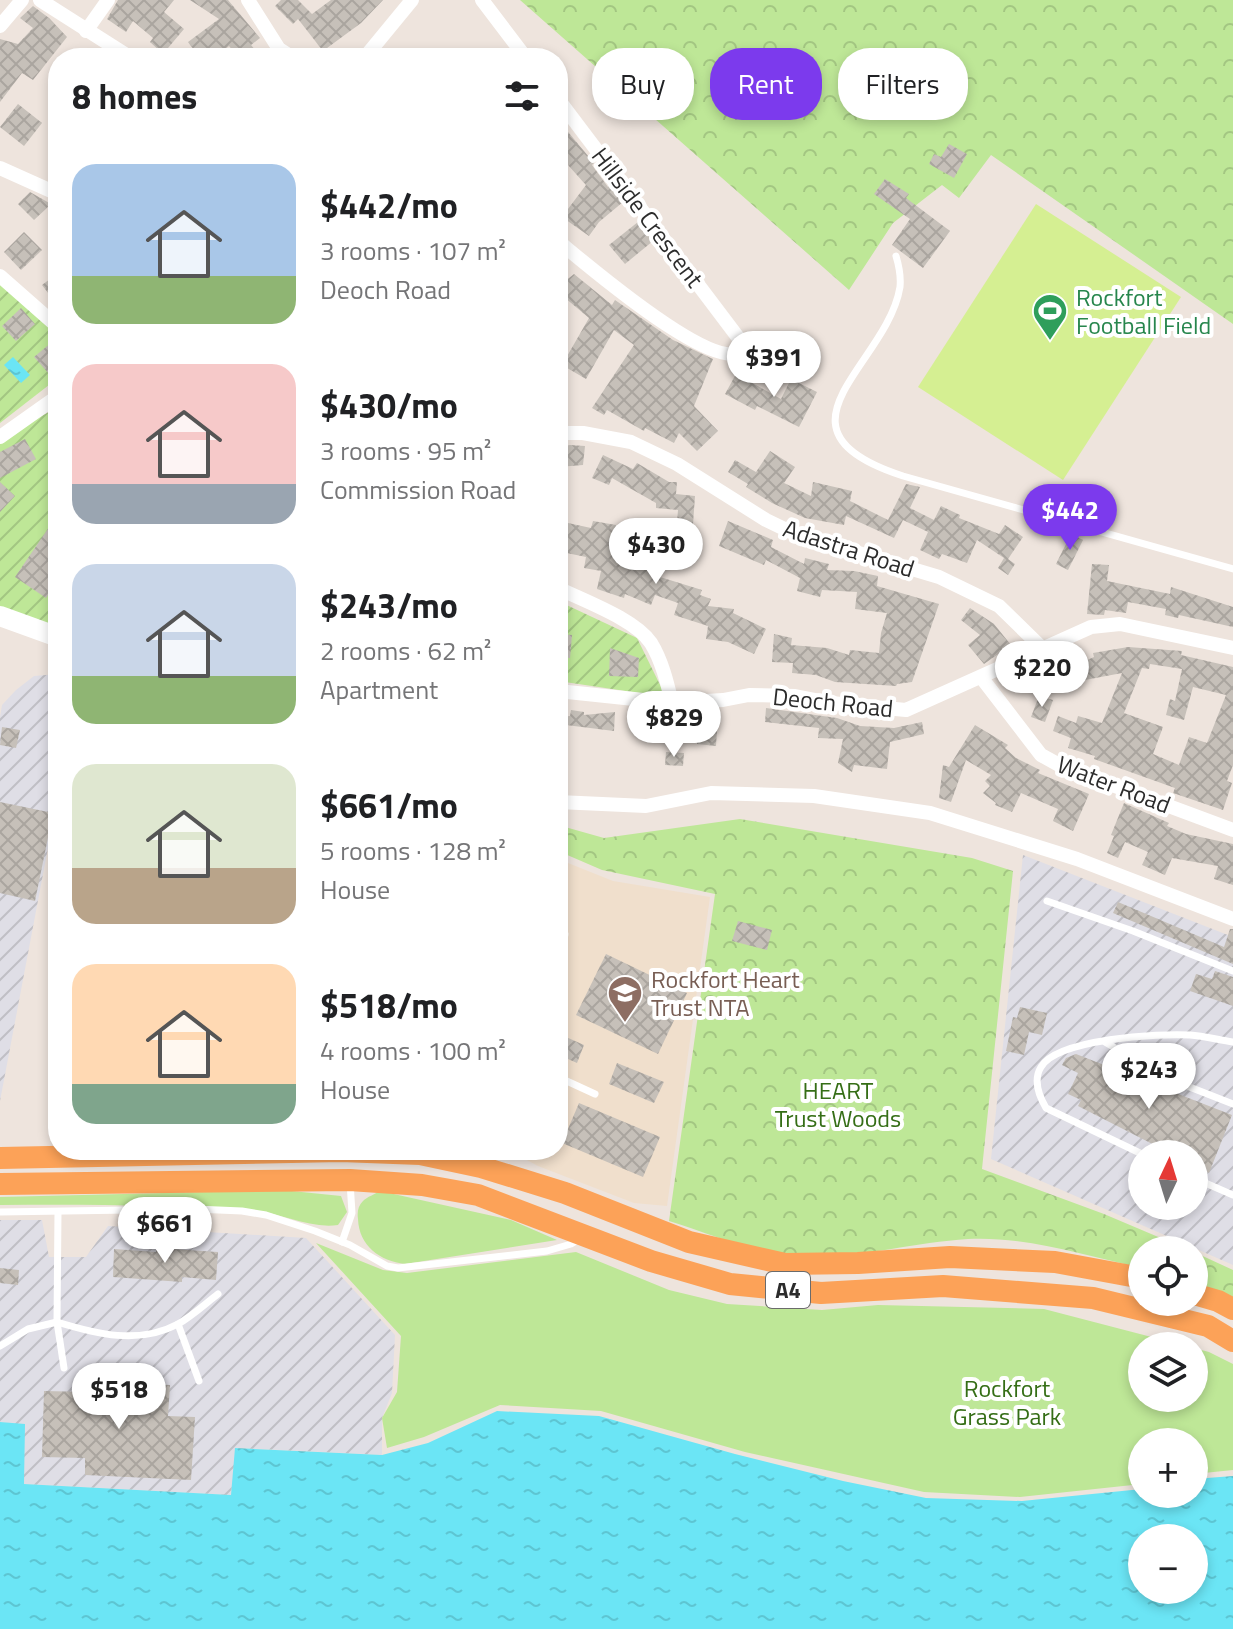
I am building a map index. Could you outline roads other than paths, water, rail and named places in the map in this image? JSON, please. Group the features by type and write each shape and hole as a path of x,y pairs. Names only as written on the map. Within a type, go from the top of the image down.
{"highway":[{"path":"0,1158 48,1157"},
{"name":"A4","path":"448,1160 565,1193 689,1242 785,1264 965,1257 1055,1262 1128,1275"},
{"path":"491,1160 565,1193"},
{"path":"0,1184 350,1180"},
{"name":"A4","path":"350,1180 391,1181 478,1195 651,1261 730,1284 821,1293 943,1286 1093,1298 1208,1326 1233,1341"},
{"path":"1208,1298 1233,1309"}],"main road":[{"path":"0,616 48,633"},
{"path":"343,1160 350,1180"}],"street":[{"path":"0,26 22,0"},
{"path":"40,0 114,48"},
{"path":"86,31 108,0"},
{"path":"248,0 278,48"},
{"path":"372,48 412,0"},
{"path":"482,0 518,48"},
{"name":"Hillside Crescent","path":"568,112 743,344 743,351 733,355 721,352 671,328 568,249"},
{"path":"0,168 48,190"},
{"path":"0,276 48,318"},
{"path":"0,437 48,403"},
{"name":"Adastra Road","path":"568,433 631,442 677,464 766,520 795,534 939,577 999,606 1042,648"},
{"path":"568,593 635,626 649,640 661,663 672,703"},
{"name":"Deoch Road","path":"568,692 672,703 771,694 906,710 1091,627 1120,624 1233,648"},
{"name":"Water Road","path":"981,677 1041,755 1061,766 1233,830"},
{"path":"568,802 646,806 711,793 814,796 930,813 1077,859 1233,919"}],"lane":[{"path":"896,256 900,288 891,312 869,353 853,372 838,404 836,422 839,433 844,445 854,455 873,467 917,481 1233,569"},
{"path":"1047,901 1233,971"},
{"path":"1128,1148 1046,1108 1038,1090 1038,1070 1044,1062 1073,1047 1153,1035 1192,1035 1233,1042"},
{"path":"1105,1042 1164,1077 1233,1104"},
{"path":"568,1082 595,1094"},
{"path":"342,1242 352,1213 350,1180"},
{"path":"1208,1184 1233,1195"},
{"path":"0,1212 242,1211 266,1215 342,1242 387,1266 398,1268 547,1251 571,1244 585,1235"},
{"path":"58,1212 57,1322 64,1368"},
{"path":"0,1346 28,1329 57,1322 107,1334 135,1336 153,1333 178,1324 218,1294"},
{"path":"178,1324 199,1381"}],"water":[{"path":"13,357 30,375 21,383 4,365"},
{"path":"497,1411 599,1416 735,1454 926,1498 1022,1501 1128,1490 1128,1508 1208,1508 1208,1478 1233,1476 1233,1629 0,1629 0,1422 25,1424 24,1484 231,1495 235,1448 382,1455 428,1443"}],"place":[{"name":"Rockfort Football Field","path":"1050,342"},
{"name":"Rockfort Heart Trust NTA","path":"625,1024"}],"park label":[{"name":"HEART Trust Woods","path":"838,1104"},
{"name":"Rockfort Grass Park","path":"1007,1402"}]}
